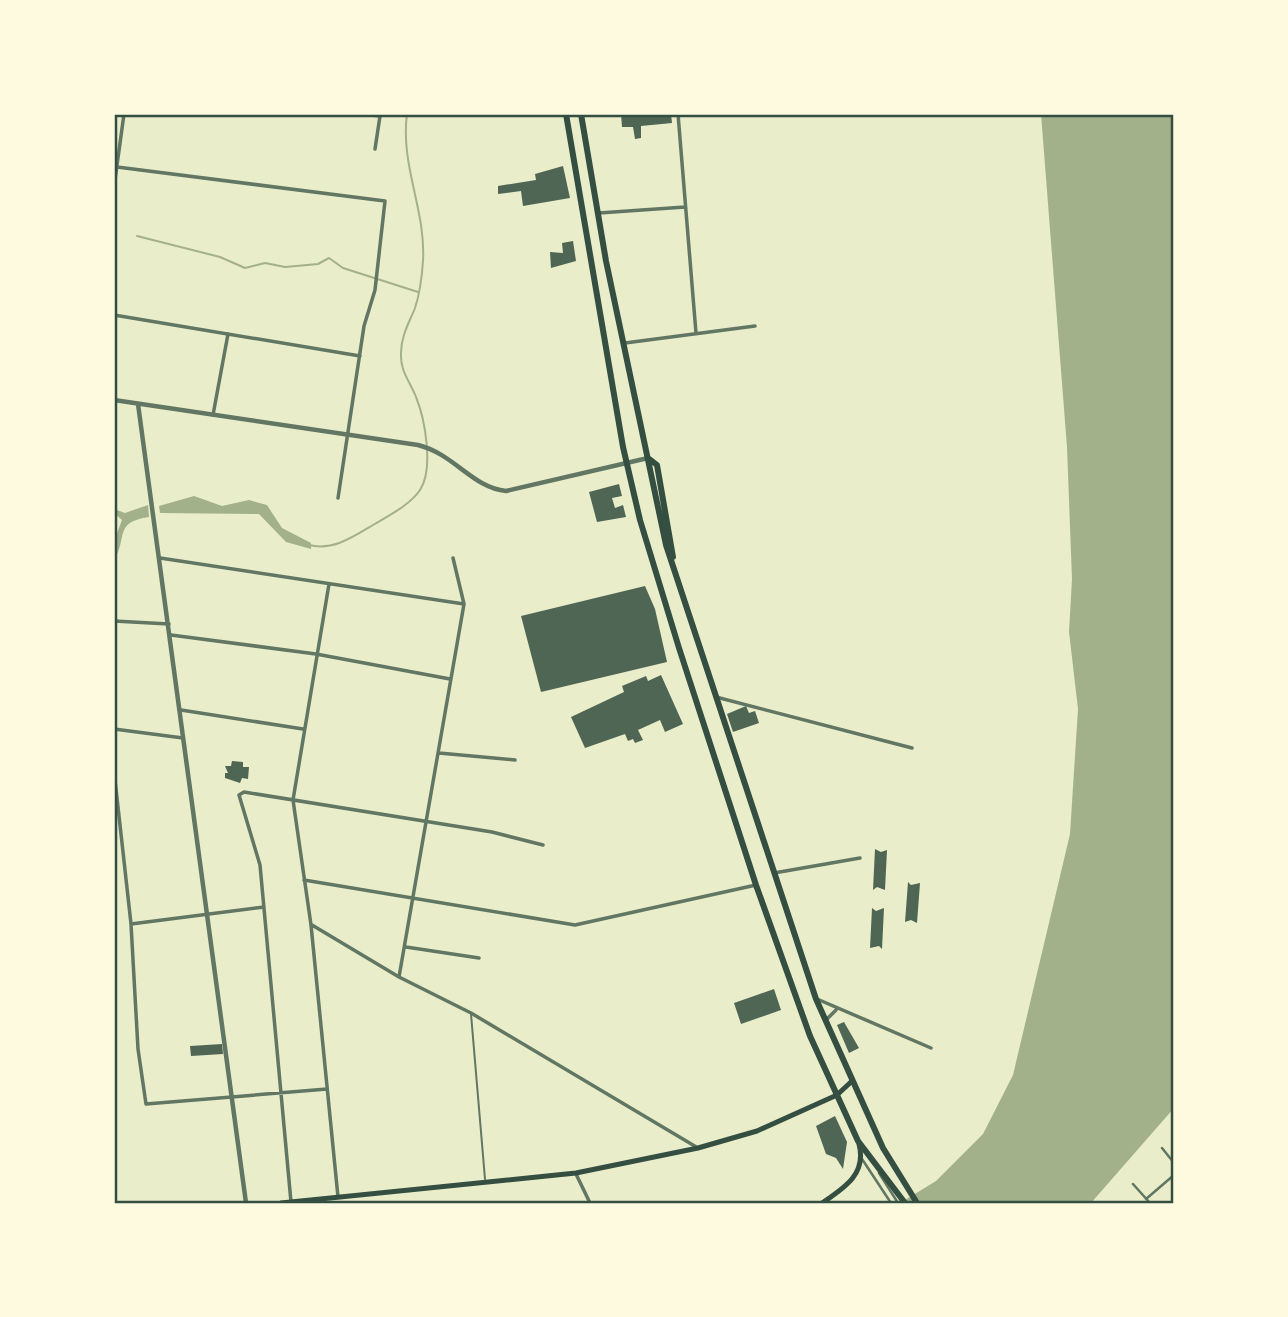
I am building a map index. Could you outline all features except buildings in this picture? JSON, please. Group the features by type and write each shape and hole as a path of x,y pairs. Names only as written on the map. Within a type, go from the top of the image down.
{"main road":[{"path":"566,114 626,462 640,520 679,648 756,885 810,1036 858,1141 905,1203"},
{"path":"580,114 648,458 657,466 675,573 772,874 816,999 896,1172 917,1203"},
{"path":"281,1203 576,1173 698,1148 757,1131 837,1095 852,1081"},
{"path":"822,1203 852,1181 862,1159 858,1141"}],"street":[{"path":"114,187 124,114"},
{"path":"362,114 380,117 375,149"},
{"path":"678,114 696,333"},
{"path":"117,167 385,201 375,284 364,326 350,436 338,498"},
{"path":"599,213 685,207"},
{"path":"114,315 360,356"},
{"path":"624,343 755,326"},
{"path":"213,415 228,334"},
{"path":"114,400 418,445 433,449 484,485 506,491 648,458"},
{"path":"138,404 246,1203"},
{"path":"160,558 464,604"},
{"path":"400,977 464,604 453,558"},
{"path":"329,584 293,800 311,925 338,1197"},
{"path":"114,621 169,624"},
{"path":"171,635 316,654 450,679"},
{"path":"714,697 912,748"},
{"path":"181,710 304,729"},
{"path":"114,729 183,738"},
{"path":"439,753 515,760"},
{"path":"114,771 131,924 138,1049 146,1104 327,1089"},
{"path":"291,1202 264,906 254,839 239,797 244,792 426,824 492,832 543,845"},
{"path":"772,874 860,858"},
{"path":"304,880 575,925 756,885"},
{"path":"131,924 264,906"},
{"path":"311,925 400,977 471,1013 698,1148"},
{"path":"406,947 479,958"},
{"path":"816,999 836,1010 931,1048"},
{"path":"825,1021 836,1010"},
{"path":"1162,1148 1174,1163"},
{"path":"862,1159 891,1203"},
{"path":"576,1173 590,1203"},
{"path":"1146,1199 1174,1175"},
{"path":"886,1180 898,1203"},
{"path":"1133,1184 1150,1203"}],"lane":[{"path":"471,1013 486,1181"}],"shaded area":[{"path":"1041,114 1174,114 1174,1108 1091,1203 900,1203 936,1181 983,1134 1013,1075 1070,834 1078,709 1069,632 1072,579 1067,447"},
{"path":"194,496 222,506 249,500 267,505 282,528 311,543 311,549 286,542 259,514 160,513 159,506"},
{"path":"148,505 149,517 138,519 126,527 114,560 114,541 122,520 114,513 114,509 125,513"}],"waterway":[{"path":"309,545 326,546 342,542 392,514 420,490 427,470 425,431 414,391 401,360 401,347 415,308 423,261 421,224 407,151 407,114"},
{"path":"137,236 220,257 245,268 265,263 285,267 318,264 329,258 343,268 418,292"}]}
